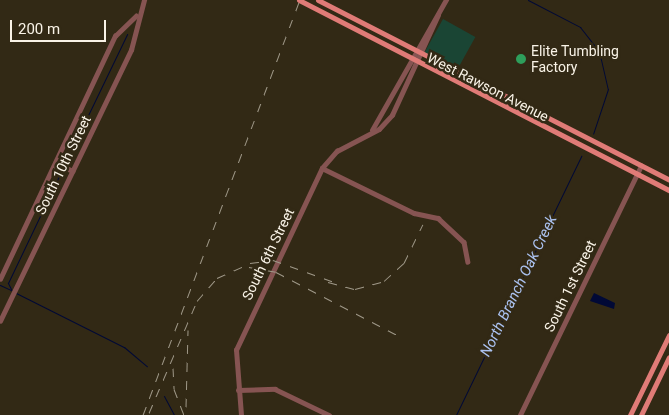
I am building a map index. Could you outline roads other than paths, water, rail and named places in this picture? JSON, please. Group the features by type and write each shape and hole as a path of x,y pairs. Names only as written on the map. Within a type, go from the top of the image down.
{"main road":[{"name":"West Rawson Avenue","path":"299,0 418,64 669,190"},
{"name":"West Rawson Avenue","path":"318,0 542,117 669,180"},
{"path":"538,125 542,117"},
{"path":"630,415 669,335"},
{"path":"641,415 669,358"},
{"path":"643,388 652,392"}],"street":[{"name":"South 10th Street","path":"0,321 131,50 136,16 144,0"},
{"name":"South 6th Street","path":"241,415 236,350 322,168 337,151 372,130 392,115 418,64 420,54 446,0"},
{"name":"South 10th Street","path":"0,279 115,36 136,16"},
{"name":"South 6th Street","path":"372,130 413,60 420,54"},
{"path":"56,164 73,171"},
{"name":"South 1st Street","path":"520,415 641,166"},
{"path":"322,168 414,213 438,218 464,242 468,262"},
{"path":"238,390 274,389 329,415"}],"waterway":[{"name":"North Branch Oak Creek","path":"528,0 580,27 599,51 608,89 593,134"},
{"name":"North Branch Oak Creek","path":"66,161 127,34"},
{"name":"North Branch Oak Creek","path":"456,415 581,156"},
{"name":"North Branch Oak Creek","path":"11,289 8,283 61,172"},
{"name":"North Branch Oak Creek","path":"0,285 13,291"},
{"name":"North Branch Oak Creek","path":"16,293 124,347 147,366"},
{"name":"North Branch Oak Creek","path":"164,396 174,415"}],"railway":[{"path":"143,415 300,0"},
{"path":"328,282 355,289 384,281 404,263 423,224"},
{"path":"149,413 197,301 217,278 250,263 273,260 334,282"},
{"path":"249,267 276,272 403,338"},
{"path":"186,407 188,330"},
{"path":"173,368 174,389 184,415"}],"place":[{"name":"Elite Tumbling Factory","path":"521,59"}]}
